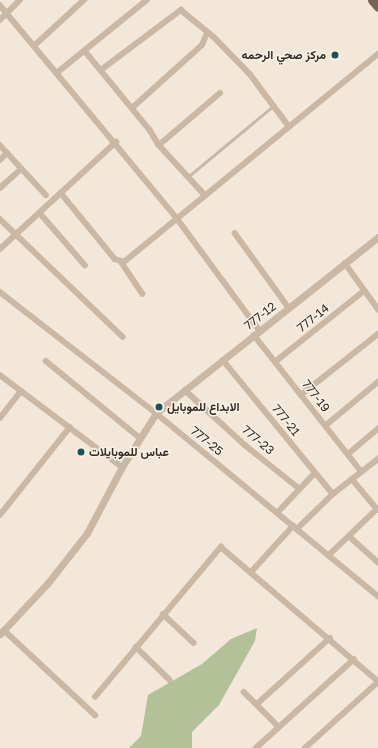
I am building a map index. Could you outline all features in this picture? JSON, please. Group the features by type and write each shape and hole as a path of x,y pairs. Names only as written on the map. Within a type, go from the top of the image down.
{"main road":[{"path":"372,0 378,7"}],"street":[{"path":"0,20 20,0"},
{"path":"35,45 84,0"},
{"path":"58,72 147,0"},
{"name":"777-19","path":"0,5 58,72 176,217 257,333 275,362 361,471"},
{"path":"101,70 178,10 183,11 250,74 288,125"},
{"path":"132,108 202,45 207,33"},
{"path":"85,51 132,108 159,144 204,194"},
{"path":"122,263 288,125 378,54"},
{"path":"159,144 220,94"},
{"path":"0,249 116,142"},
{"path":"0,145 46,195"},
{"path":"0,160 7,153"},
{"path":"0,188 21,169"},
{"path":"61,193 115,259 122,263 143,294"},
{"path":"40,212 85,265"},
{"path":"0,219 123,338"},
{"path":"235,233 289,308"},
{"name":"777-12","path":"2,632 47,584 87,533 122,467 156,413 345,263 377,240"},
{"path":"345,263 378,309"},
{"name":"777-14","path":"275,362 364,291"},
{"name":"777-25","path":"0,292 156,413 378,596"},
{"path":"302,395 378,334"},
{"name":"777-21","path":"223,360 333,494"},
{"path":"46,361 140,438"},
{"path":"0,375 122,467"},
{"path":"325,426 378,382"},
{"name":"777-23","path":"185,390 246,445 300,489"},
{"path":"0,418 21,391"},
{"path":"0,515 70,427"},
{"path":"348,454 378,429"},
{"path":"252,571 295,528 333,494 361,471 377,461"},
{"path":"277,513 315,473"},
{"path":"329,555 377,510 352,479"},
{"path":"348,536 378,562"},
{"path":"95,697 163,614 221,547 252,571 354,659 376,680"},
{"path":"163,614 194,643"},
{"path":"2,632 95,715"},
{"path":"257,704 330,638"},
{"path":"136,647 170,680"},
{"path":"256,748 354,659"},
{"path":"305,748 376,680 378,672"},
{"path":"244,692 279,727"}],"lane":[{"path":"188,176 273,106"}],"green space":[{"path":"257,628 255,641 219,705 192,732 192,748 129,748 141,736 148,695 202,664 231,639"}],"place":[{"name":"مركز صحي الرحمه","path":"335,55"},
{"name":"الابداع للموبايل","path":"159,407"},
{"name":"عباس للموبايلات","path":"81,452"}]}
